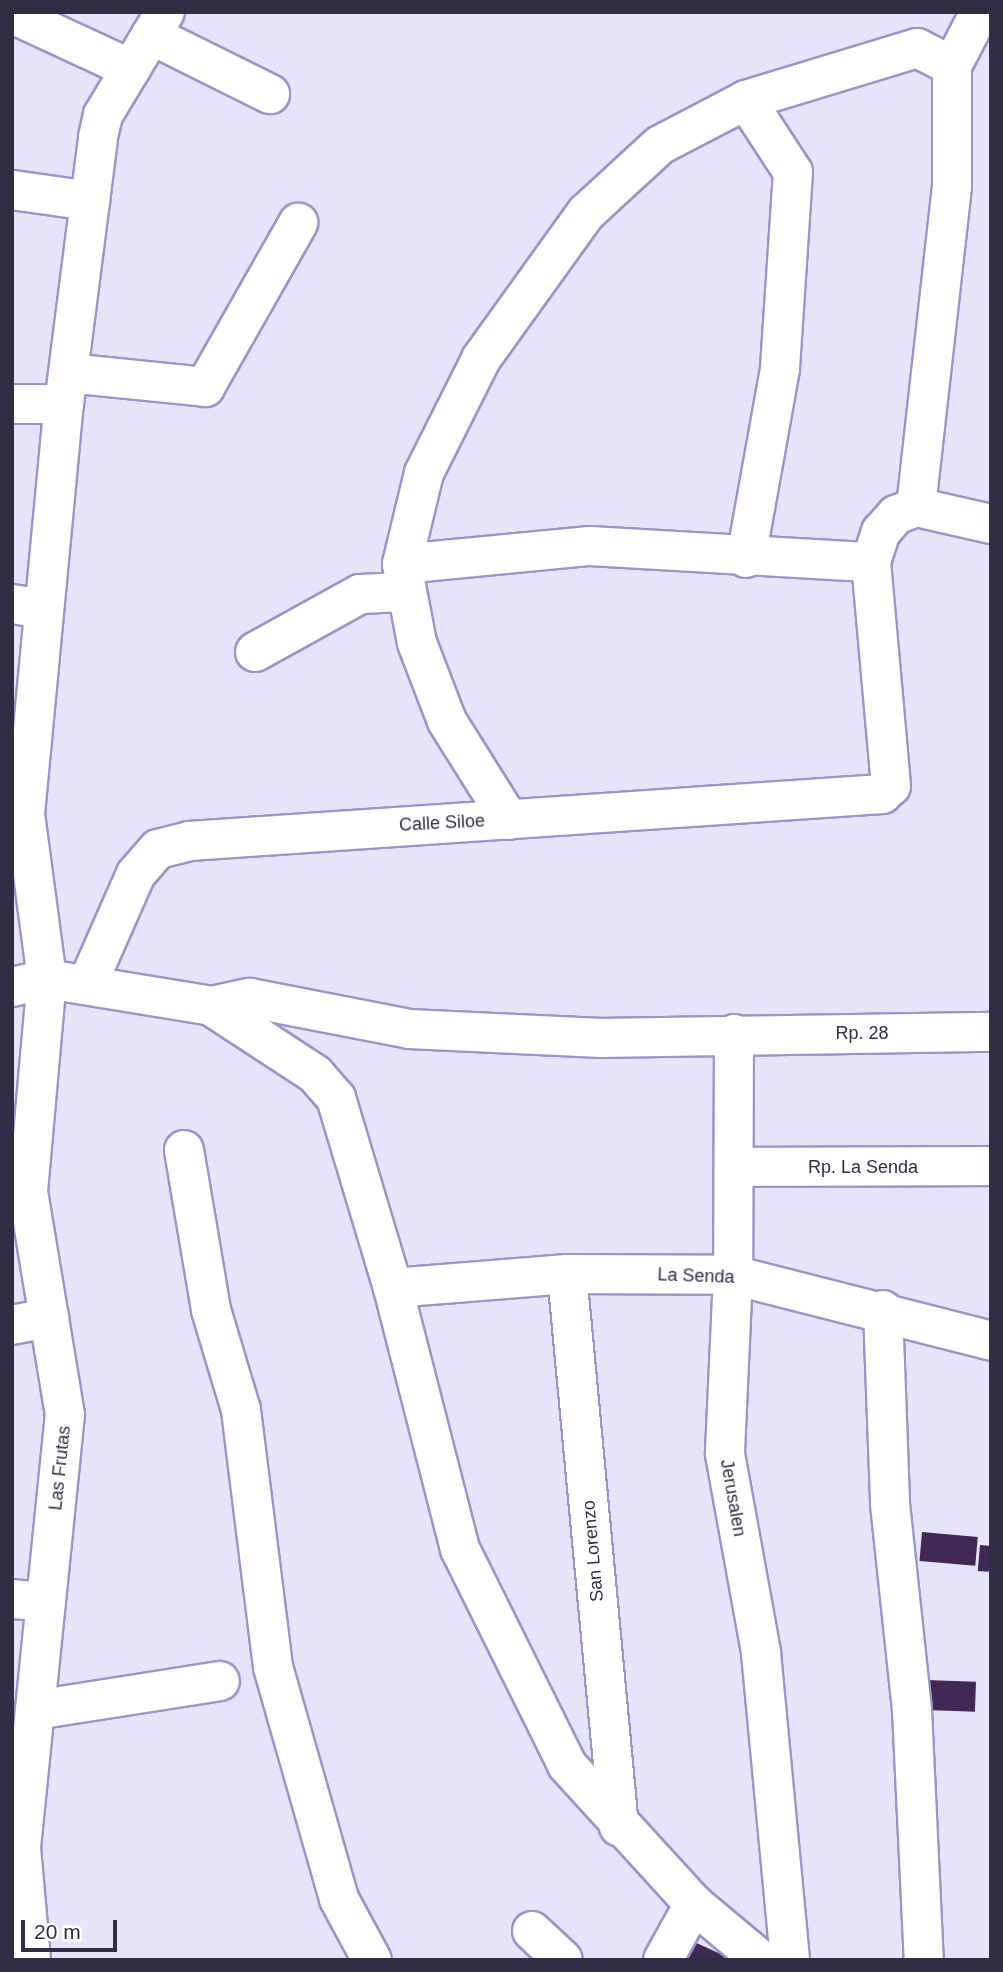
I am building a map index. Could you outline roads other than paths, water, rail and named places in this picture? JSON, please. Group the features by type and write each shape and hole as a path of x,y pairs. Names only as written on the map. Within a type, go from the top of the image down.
{"street":[{"path":"916,507 952,184 953,66 980,12"},
{"path":"12,14 131,69"},
{"path":"158,24 270,94"},
{"name":"Las Frutas","path":"31,1960 21,1847 35,1710 29,1601 65,1415 31,1321 28,1192 29,983 25,887 28,606 66,388 103,115 158,24"},
{"path":"509,820 447,721 403,578 424,474 481,359 527,291 586,213 660,145 746,100 917,48 953,66"},
{"path":"746,100 793,172 780,369 746,558"},
{"path":"12,190 90,201"},
{"path":"12,404 66,388 205,387 298,223"},
{"path":"255,652 360,594 403,578 590,546 746,558 871,562 881,532 896,515 916,507 991,523"},
{"name":"Calle Siloe","path":"87,985 136,874 158,849 259,832 509,820 882,794 893,774 871,562"},
{"path":"29,983 87,985 211,1006 316,1074 335,1098 393,1288 460,1549 567,1766 619,1827 694,1904 761,1960"},
{"name":"Rp. 28","path":"211,1006 250,998 409,1029 602,1038 991,1032"},
{"name":"Jerusalen","path":"734,1034 733,1275 725,1454 761,1653 790,1960"},
{"path":"184,1150 211,1310 242,1410 273,1667 339,1899 372,1960"},
{"name":"Rp. La Senda","path":"734,1167 991,1166"},
{"name":"La Senda","path":"393,1288 567,1274 733,1275 883,1310 991,1341"},
{"name":"San Lorenzo","path":"567,1274 619,1827"},
{"path":"883,1310 890,1504 912,1710 924,1960"},
{"path":"35,1710 220,1681"},
{"path":"663,1960 694,1904"},
{"path":"532,1931 563,1960"}]}
